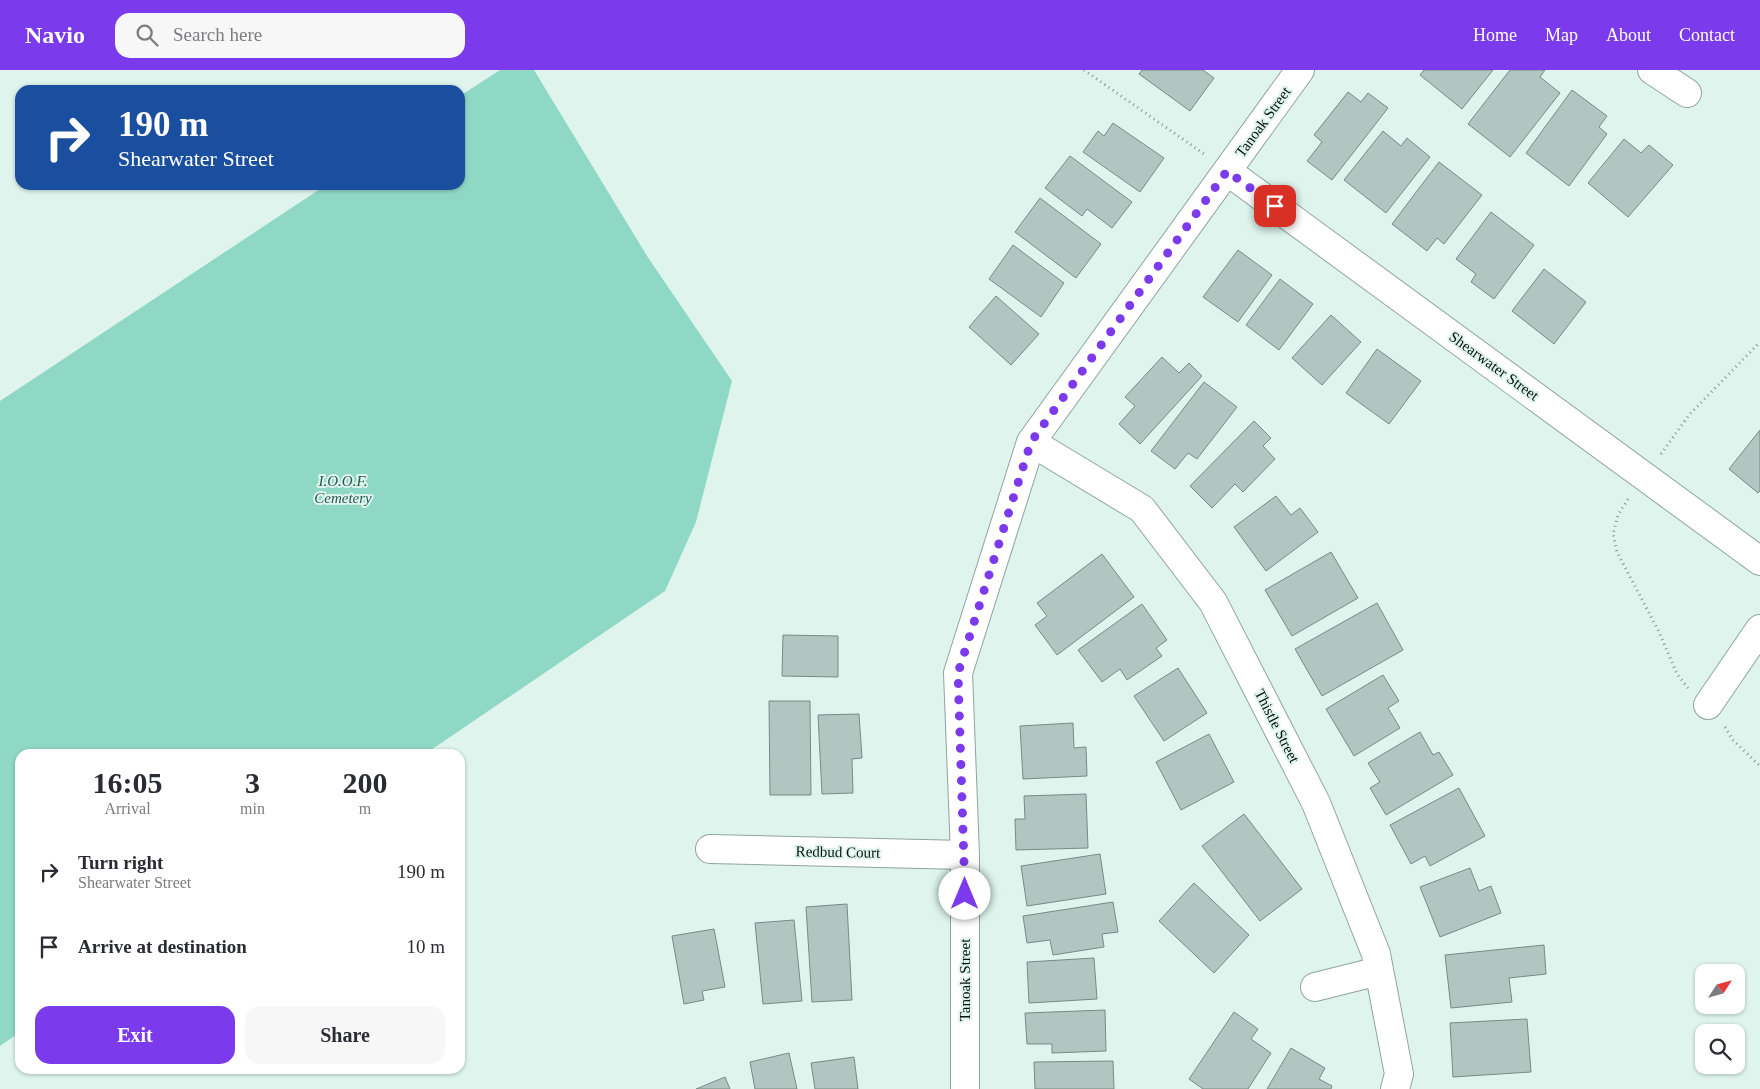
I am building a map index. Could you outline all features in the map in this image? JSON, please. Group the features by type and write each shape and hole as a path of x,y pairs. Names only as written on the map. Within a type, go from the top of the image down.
{"street":[{"name":"Tanoak Street","path":"965,1089 965,855 958,673 1031,442 1300,70"},
{"path":"1652,70 1687,93"},
{"name":"Shearwater Street","path":"1227,171 1760,561"},
{"name":"Thistle Street","path":"1031,442 1142,509 1212,602 1316,803 1376,954 1399,1074 1395,1089"},
{"path":"1708,705 1760,629"},
{"name":"Redbud Court","path":"710,849 965,855"},
{"path":"1315,987 1379,971"}],"path":[{"path":"1084,70 1227,171"},
{"path":"1760,342 1689,415 1618,515 1613,534 1616,552 1659,632 1677,674 1684,685 1708,705 1733,740 1760,766"}],"green space":[{"name":"I.O.O.F. Cemetery","path":"500,70 534,70 647,256 732,381 696,522 665,591 432,749 15,749 15,1036 0,1046 0,401 318,190 465,190 465,93"}],"building":[{"path":"1142,70 1203,70 1214,78 1190,111 1139,74"},
{"path":"1424,70 1493,70 1462,109 1420,75"},
{"path":"1510,70 1545,70 1540,77 1560,93 1510,157 1468,124"},
{"path":"1572,90 1607,116 1599,127 1607,134 1569,186 1526,153"},
{"path":"1348,92 1361,102 1368,93 1388,108 1332,180 1307,161 1322,142 1314,135"},
{"path":"1113,123 1164,158 1140,192 1083,152 1098,131 1104,136"},
{"path":"1383,131 1401,146 1407,138 1430,157 1386,213 1344,180"},
{"path":"1624,139 1641,153 1649,145 1673,165 1628,217 1588,183"},
{"path":"1070,156 1132,202 1112,228 1087,209 1082,216 1045,188"},
{"path":"1439,162 1482,195 1444,244 1437,238 1427,251 1392,224"},
{"path":"1040,198 1101,244 1076,278 1015,232"},
{"path":"1491,212 1534,245 1494,299 1471,282 1476,274 1456,259"},
{"path":"1013,245 1064,283 1041,317 989,279"},
{"path":"1238,250 1272,275 1238,322 1203,297"},
{"path":"1544,269 1586,302 1554,344 1512,311"},
{"path":"1280,279 1313,304 1279,350 1246,325"},
{"path":"996,296 1039,334 1011,365 969,327"},
{"path":"1331,315 1361,342 1322,385 1292,358"},
{"path":"1377,349 1421,381 1389,424 1346,393"},
{"path":"1162,357 1179,373 1189,363 1202,376 1140,444 1119,424 1135,406 1125,397"},
{"path":"1204,382 1237,407 1197,459 1188,453 1175,469 1151,451"},
{"path":"1254,421 1271,438 1263,446 1275,459 1243,492 1235,484 1212,508 1190,486"},
{"path":"1760,430 1760,491 1758,493 1729,469"},
{"path":"1276,496 1291,515 1300,508 1318,532 1266,571 1234,527"},
{"path":"1331,552 1358,598 1292,636 1265,590"},
{"path":"1102,554 1134,597 1057,655 1035,625 1047,616 1037,603"},
{"path":"1377,603 1403,650 1322,696 1295,649"},
{"path":"1142,604 1167,640 1156,648 1162,656 1127,680 1120,669 1102,682 1078,650"},
{"path":"783,635 838,636 838,677 782,676"},
{"path":"1178,668 1207,713 1164,741 1134,696"},
{"path":"1383,675 1399,701 1388,708 1400,728 1354,756 1326,709"},
{"path":"769,701 810,701 811,795 770,795"},
{"path":"859,714 862,758 852,759 853,793 822,794 818,715"},
{"path":"1073,723 1074,748 1086,747 1087,776 1023,779 1020,726"},
{"path":"1420,732 1433,755 1439,752 1453,775 1386,815 1370,788 1380,782 1368,763"},
{"path":"1209,734 1234,782 1181,810 1156,762"},
{"path":"1459,788 1485,836 1430,866 1425,856 1411,864 1390,825"},
{"path":"1086,794 1088,848 1016,850 1015,819 1025,819 1024,796"},
{"path":"1244,814 1302,889 1260,921 1202,846"},
{"path":"1100,854 1106,894 1027,906 1021,866"},
{"path":"1470,868 1479,891 1491,886 1501,913 1440,937 1420,887"},
{"path":"1194,883 1249,935 1214,973 1159,921"},
{"path":"1113,902 1118,932 1102,934 1104,947 1053,955 1050,940 1027,943 1023,916"},
{"path":"847,904 852,1000 812,1002 806,907"},
{"path":"794,920 802,1001 763,1004 755,923"},
{"path":"714,929 725,987 702,991 704,1000 684,1004 672,936"},
{"path":"1544,945 1546,974 1509,978 1512,1002 1451,1008 1445,955"},
{"path":"1094,958 1097,999 1029,1003 1027,962"},
{"path":"1105,1010 1106,1051 1052,1053 1052,1044 1027,1044 1025,1013"},
{"path":"1234,1012 1258,1029 1251,1039 1271,1053 1248,1089 1203,1089 1189,1079"},
{"path":"1527,1019 1531,1072 1453,1077 1450,1023"},
{"path":"1291,1048 1325,1068 1319,1079 1332,1086 1331,1089 1267,1089"},
{"path":"789,1053 797,1089 755,1089 750,1062"},
{"path":"854,1057 858,1089 815,1089 811,1063"},
{"path":"1113,1061 1114,1089 1035,1089 1034,1062"},
{"path":"725,1077 730,1089 696,1089"}],"route":[{"path":"965,894 958,673 1031,442 1227,171 1275,206"}]}
